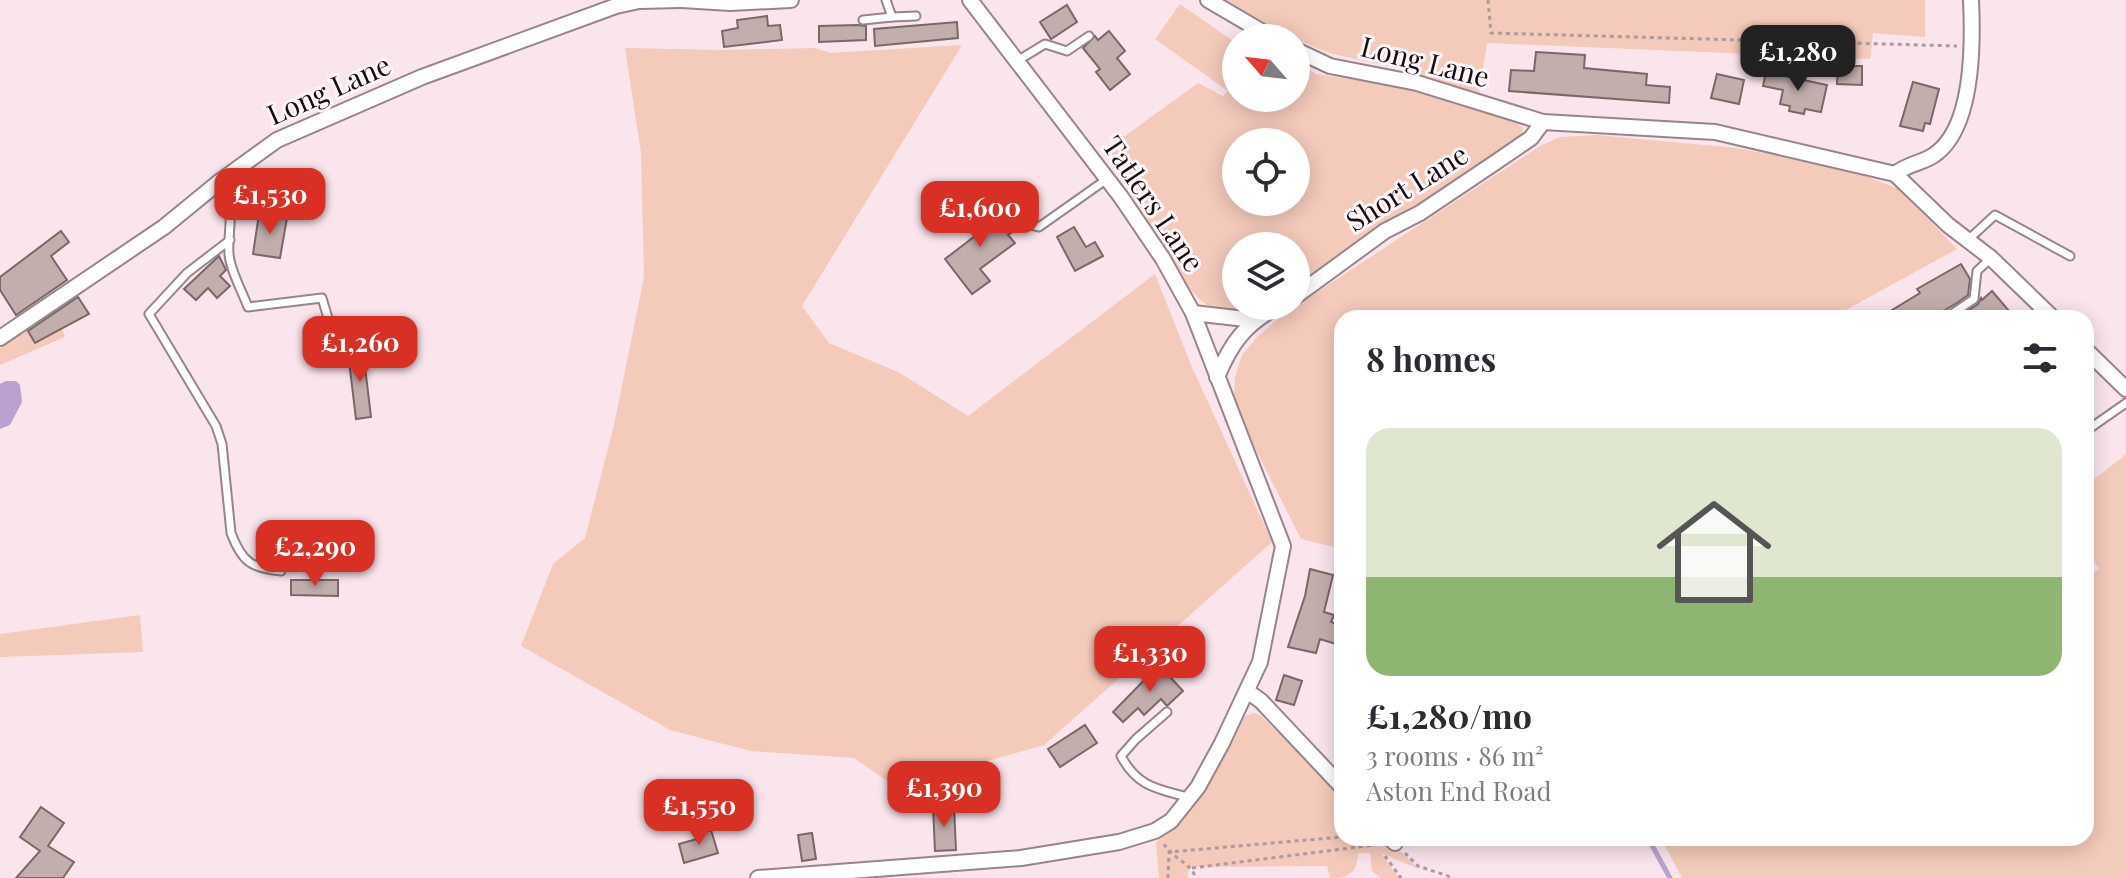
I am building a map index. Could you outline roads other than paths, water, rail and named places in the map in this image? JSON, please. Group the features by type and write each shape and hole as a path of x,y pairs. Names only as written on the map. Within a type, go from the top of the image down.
{"street":[{"name":"Long Lane","path":"0,338 164,227 277,140 422,77 613,3 791,0"},
{"name":"Tatlers Lane","path":"758,878 1021,858 1119,842 1155,831 1171,821 1191,798 1260,662 1283,546 1193,313 1163,259 1107,179 970,0"},
{"path":"1208,0 1249,24"},
{"path":"1971,0 1973,49 1965,97 1950,138 1935,155 1910,164 1895,174 2045,310"},
{"name":"Long Lane","path":"1310,57 1330,66 1417,83 1543,122 1715,132 1895,174"},
{"name":"Short Lane","path":"1310,286 1385,231 1420,213 1531,138 1543,122"},
{"path":"1193,313 1222,316"},
{"path":"1217,377 1235,340 1254,320"},
{"path":"2094,358 2126,389"},
{"path":"1247,691 1261,701 1334,779"}],"lane":[{"path":"886,0 892,17"},
{"path":"863,20 916,16"},
{"path":"1017,61 1045,44 1067,51 1089,36"},
{"path":"971,197 982,199 1025,224 1039,227 1107,179"},
{"path":"219,182 226,190 232,217 229,256 248,307 322,298 333,335"},
{"path":"1968,240 1995,215 2070,256"},
{"path":"230,240 187,273 149,314 216,426 222,444 231,533 241,556 259,569 281,571"},
{"path":"1958,310 1974,299 1977,271 1991,258"},
{"path":"2094,425 2126,403"},
{"path":"1167,712 1121,756 1130,772 1146,785 1191,798"}],"waterway":[{"path":"1652,846 1670,878"}]}
